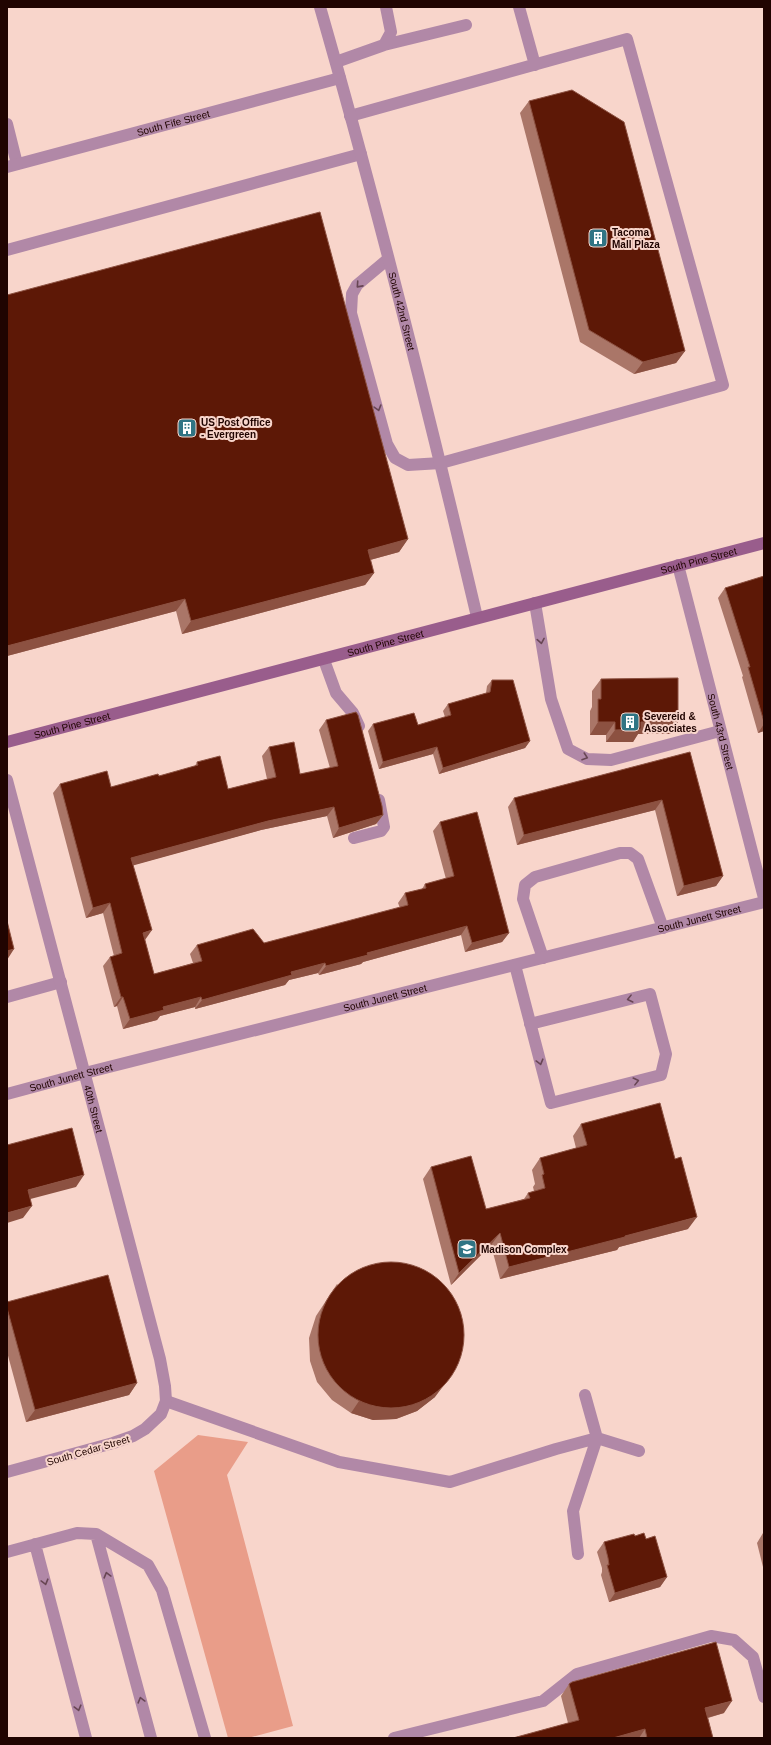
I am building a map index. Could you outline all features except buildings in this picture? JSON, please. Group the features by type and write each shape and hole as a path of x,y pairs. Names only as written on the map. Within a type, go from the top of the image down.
{"main road":[{"name":"South Pine Street","path":"7,742 324,660 478,617 764,543"}],"street":[{"name":"South 42nd Street","path":"320,7 361,154 441,463 478,617"},
{"path":"384,45 391,32 386,7"},
{"path":"519,7 535,65"},
{"path":"336,62 384,45 466,25"},
{"path":"350,116 627,39 723,385 441,463 408,465 395,458 387,444 351,314 352,294 357,285 388,259"},
{"name":"South Fife Street","path":"12,166 340,78"},
{"path":"7,124 12,166"},
{"path":"7,250 361,154"},
{"name":"South 43rd Street","path":"678,565 764,898"},
{"path":"535,603 551,699 568,749 587,759 611,760 720,731"},
{"path":"324,660 336,693 353,713 362,737"},
{"name":"40th Street","path":"7,780 160,1359 166,1401 161,1414"},
{"path":"354,838 381,831 384,827 376,791"},
{"path":"543,958 523,899 526,885 535,877 620,853 630,853 638,859 663,928"},
{"name":"South Junett Street","path":"7,1094 764,902"},
{"path":"515,965 530,1024 551,1103 661,1075 666,1054 650,994 530,1024"},
{"path":"7,997 61,982"},
{"path":"578,1554 573,1511 597,1438 585,1395"},
{"path":"166,1401 339,1462 450,1482 556,1449 597,1438 639,1451"},
{"name":"South Cedar Street","path":"7,1472 98,1448 133,1436 145,1429 161,1414"},
{"path":"7,1552 77,1533 96,1534 148,1565 162,1590 205,1738"},
{"path":"96,1534 151,1738"},
{"path":"35,1544 86,1738"},
{"path":"394,1738 543,1701 577,1674 711,1636 734,1640 753,1657 764,1697"}],"shaded area":[{"path":"198,1435 248,1442 227,1475 293,1726 248,1738 228,1738 154,1471"}],"place":[{"name":"Tacoma Mall Plaza","path":"598,238"},
{"name":"US Post Office - Evergreen","path":"187,428"},
{"name":"Severeid & Associates","path":"630,722"},
{"name":"Madison Complex","path":"467,1249"}]}
